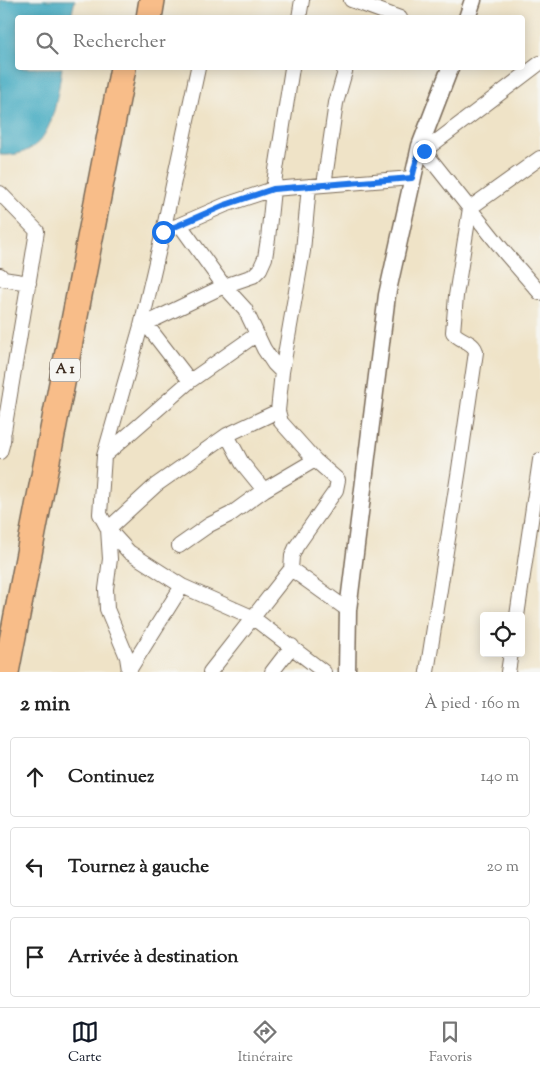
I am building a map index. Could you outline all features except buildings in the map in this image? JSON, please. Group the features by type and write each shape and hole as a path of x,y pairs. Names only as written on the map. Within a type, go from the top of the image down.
{"highway":[{"path":"133,15 136,0"},
{"path":"150,15 152,0"},
{"name":"A 1","path":"6,672 123,70"},
{"name":"A 1","path":"23,672 139,70"}],"street":[{"path":"300,15 302,0"},
{"path":"351,0 366,8 390,15"},
{"path":"468,15 473,0"},
{"path":"422,149 540,63"},
{"path":"198,70 144,325 104,456 100,514 108,529 129,552 182,586 252,617 324,672"},
{"path":"144,325 224,286 253,276 260,269 265,258 273,189 292,70"},
{"path":"324,185 336,103 345,70"},
{"path":"347,672 348,610 388,295 412,178 449,70"},
{"path":"422,149 506,254 540,293"},
{"path":"427,672 460,469 476,352 474,346 455,336 453,332 456,296 470,208 540,158"},
{"path":"163,232 225,205 273,189 412,178"},
{"path":"210,672 291,569 292,556 296,547 332,497 338,485 338,480 315,460 281,422 278,411 282,372 303,251 309,186"},
{"path":"0,193 37,231 2,428 3,444 0,452"},
{"path":"180,225 224,286 245,309 264,349 282,372"},
{"path":"1,279 29,283"},
{"path":"144,325 190,381"},
{"path":"104,456 190,381 257,334"},
{"path":"108,529 156,485 227,435 278,411"},
{"path":"227,435 242,463 264,490"},
{"path":"179,546 209,524 231,514 264,490 315,460"},
{"path":"518,612 540,460"},
{"path":"108,529 110,559 106,589 107,609 126,657 129,671"},
{"path":"291,569 348,610"},
{"path":"129,671 182,586"},
{"path":"272,672 292,646"},
{"path":"508,672 510,657"}],"water":[{"path":"0,0 75,0 71,15 15,15 15,70 62,70 53,113 41,139 31,148 18,154 0,155"}],"route":[{"path":"163,232 225,205 273,189 412,178 420,146 424,151"}]}
